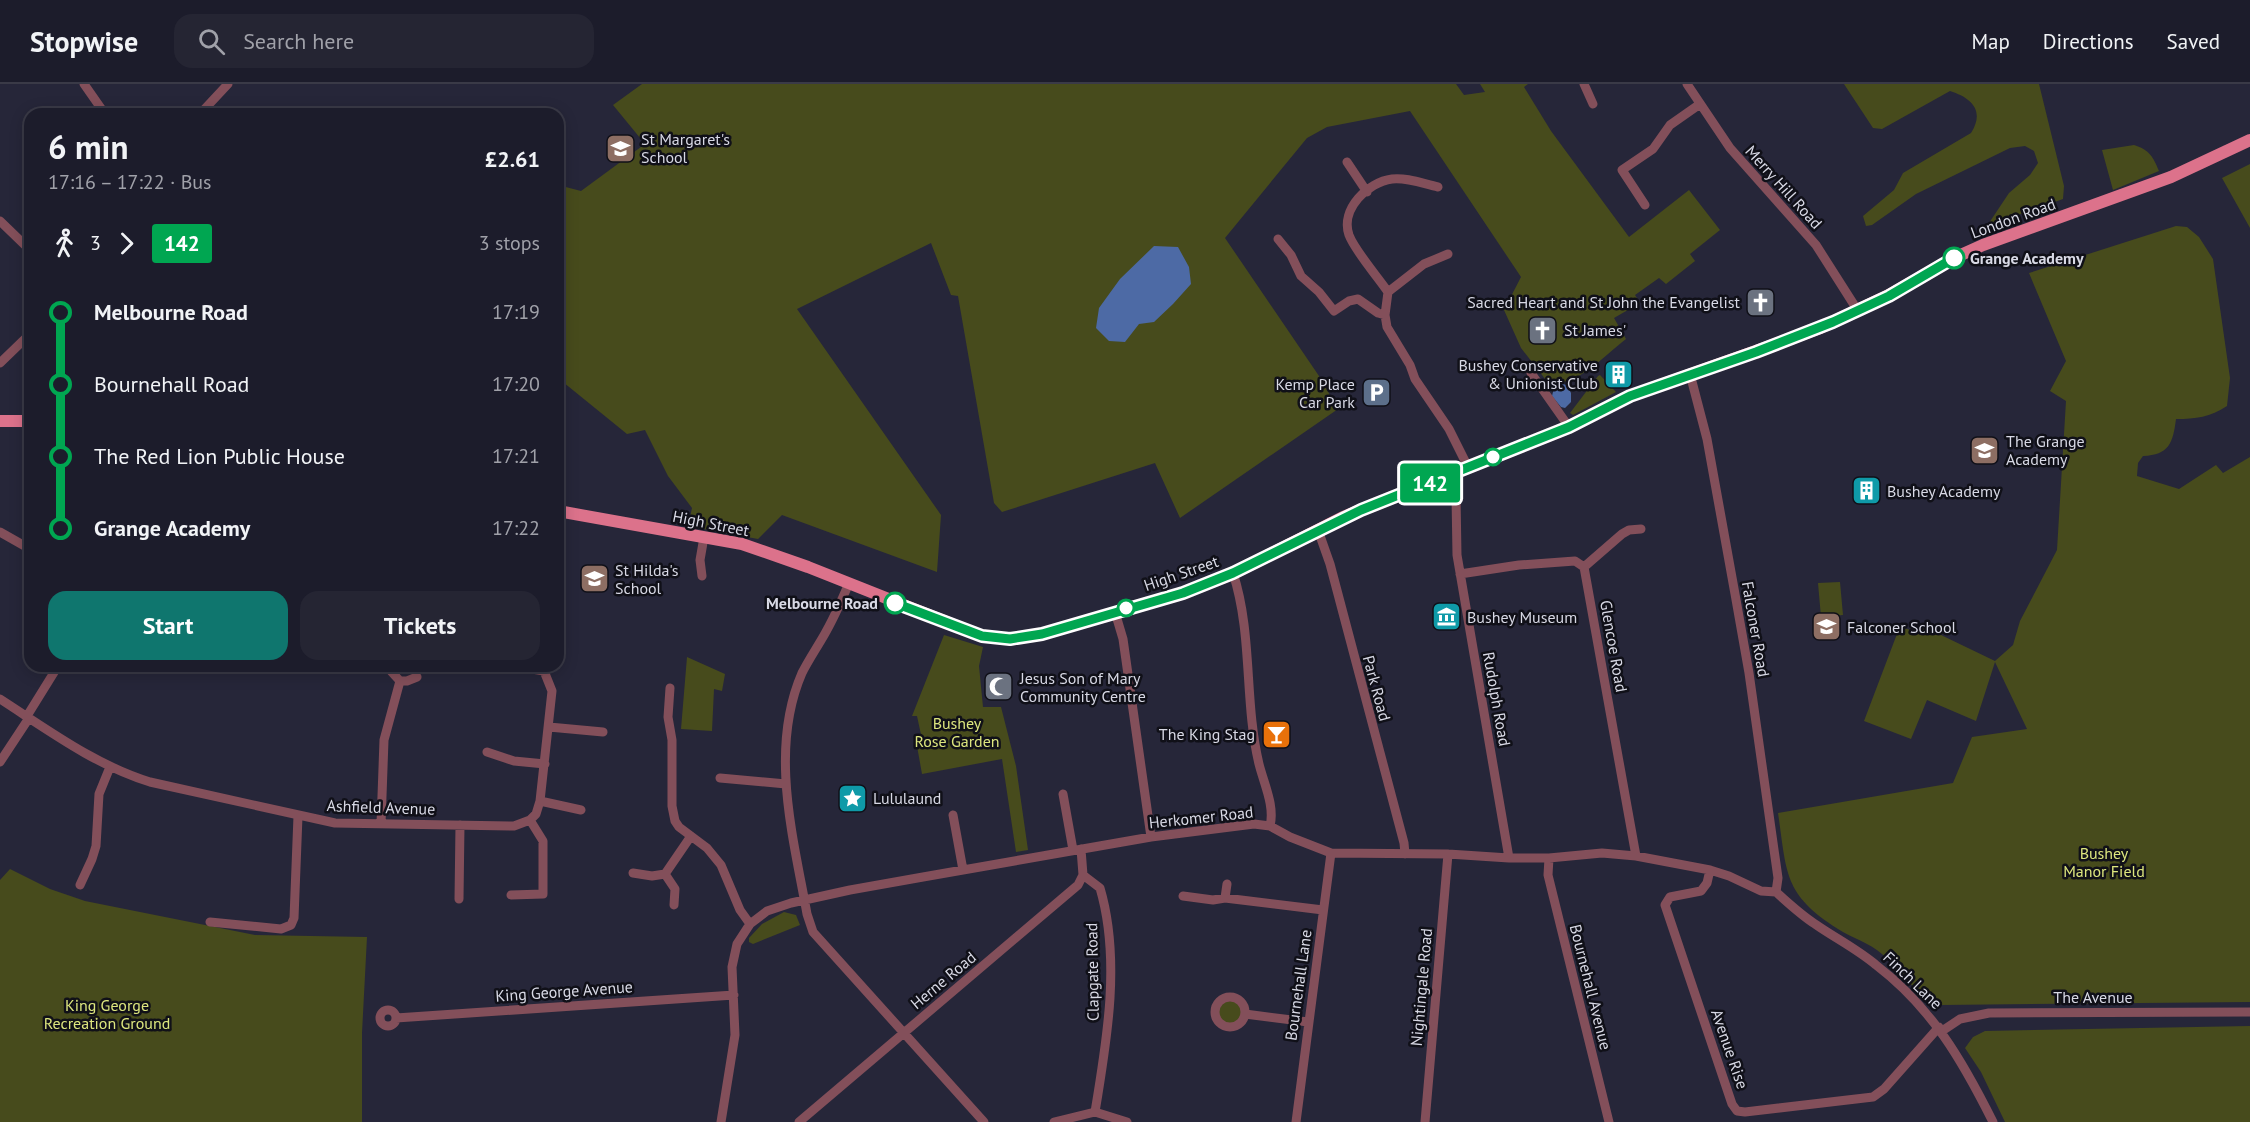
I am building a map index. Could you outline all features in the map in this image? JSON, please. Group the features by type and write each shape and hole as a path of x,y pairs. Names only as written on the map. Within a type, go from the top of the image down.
{"main road":[{"name":"London Road","path":"1690,374 1756,352 1858,311 1954,258 1983,245 2171,177 2250,140"},
{"name":"High Street","path":"564,512 742,544 849,583 961,628 996,638 1023,638 1183,593 1233,573 1378,502 1569,427 1630,396 1690,374"},
{"path":"0,421 24,421"}],"street":[{"path":"84,84 101,108"},
{"path":"206,108 228,84"},
{"path":"1584,84 1593,104"},
{"name":"Merry Hill Road","path":"1687,84 1730,148 1816,245 1858,311"},
{"path":"1645,205 1622,170 1653,149 1670,125 1700,104"},
{"path":"1347,162 1367,192"},
{"path":"1438,187 1395,179 1384,181 1360,196 1349,211 1348,230 1354,245 1388,292 1385,315 1387,327 1410,365 1415,379 1449,429 1468,467"},
{"path":"0,221 24,244"},
{"path":"1278,239 1291,255 1301,276 1319,292 1334,311 1349,301 1358,299 1378,314 1385,315"},
{"path":"1388,292 1424,264 1448,254"},
{"path":"0,363 24,340"},
{"path":"1531,373 1569,427"},
{"name":"Falconer Road","path":"1690,374 1707,439 1749,673 1778,878 1776,892"},
{"name":"Rudolph Road","path":"1452,474 1456,496 1457,555 1509,858"},
{"path":"1460,574 1519,565 1575,561 1584,567 1622,534 1641,528"},
{"name":"Park Road","path":"1318,530 1330,564 1405,854"},
{"path":"0,532 24,546"},
{"path":"702,576 700,560 704,537"},
{"name":"Glencoe Road","path":"1584,567 1636,856"},
{"path":"1233,573 1241,608 1253,732 1258,762 1271,808 1270,826"},
{"path":"849,583 831,622 802,673 796,691 786,748 786,784 805,902 813,932 984,1122"},
{"path":"1115,612 1123,639 1151,837"},
{"path":"0,762 54,672"},
{"path":"392,672 400,681 407,681 417,676"},
{"path":"511,895 543,894 543,841 530,820 536,814 540,801 549,727 552,691 543,672"},
{"path":"381,824 384,740 400,681"},
{"path":"670,688 668,717 672,740 672,806 675,821 691,837 707,848 722,865 740,910 750,924 737,944 732,967 735,1025 732,1061 721,1122"},
{"name":"Ashfield Avenue","path":"0,699 110,767 150,782 298,816 335,823 381,824 514,826 530,820"},
{"path":"549,727 603,732"},
{"path":"487,752 514,761 545,764"},
{"path":"80,885 96,846 99,794 110,767"},
{"path":"720,778 786,784"},
{"path":"1063,794 1083,875"},
{"path":"540,801 581,810"},
{"path":"953,815 963,870"},
{"path":"210,922 281,929 291,925 294,918 298,816"},
{"name":"Herkomer Road","path":"750,924 776,908 850,890 1151,837 1254,824 1270,826 1290,837 1331,853 1549,858 1602,853 1636,856 1710,870 1761,891 1776,892"},
{"path":"459,899 460,825"},
{"path":"633,873 652,876 665,874 691,837"},
{"name":"Bournehall Lane","path":"1296,1122 1331,853"},
{"name":"Nightingale Road","path":"1425,1122 1448,854"},
{"name":"Bournehall Avenue","path":"1549,858 1550,886 1609,1122"},
{"name":"Avenue Rise","path":"1710,870 1707,882 1701,891 1670,897 1665,905 1732,1104 1737,1111 1745,1112 1873,1096 1884,1089 1940,1029"},
{"path":"665,874 675,889 674,905"},
{"name":"Herne Road","path":"799,1122 1073,890 1083,875"},
{"name":"Clapgate Road","path":"1083,875 1100,888 1106,916 1111,987 1108,1026 1095,1112"},
{"path":"1226,898 1227,884"},
{"name":"Finch Lane","path":"1776,892 1814,924 1878,966 1915,1000 1940,1029 1970,1076 1993,1122"},
{"path":"1183,896 1214,900 1226,898 1323,910"},
{"name":"King George Avenue","path":"396,1018 734,995"},
{"name":"The Avenue","path":"1940,1029 1960,1018 1989,1013 2250,1011"},
{"path":"1245,1014 1308,1022"},
{"path":"1054,1122 1095,1112 1127,1122"}],"green space":[{"path":"642,84 1456,84 1464,95 1485,92 1480,84 1528,84 1524,87 1551,131 1629,237 1689,190 1720,230 1690,254 1695,261 1666,284 1659,278 1635,295 1640,303 1614,318 1626,339 1581,375 1571,380 1549,384 1521,348 1504,310 1521,277 1410,111 1327,127 1307,138 1225,238 1319,376 1338,409 1180,518 1155,463 1002,512 994,503 958,296 951,295 931,243 797,309 941,515 937,572 782,515 758,539 688,526 692,508 668,476 645,430 627,434 564,383 564,187 581,191 645,144 613,105"},
{"path":"1844,84 2039,84 2064,186 2063,199 1987,226 2009,193 2030,175 2038,163 2034,151 2025,146 2010,148 1916,194 1872,225 1866,226 1863,216 1894,190 1903,173 1971,133 1977,118 1974,106 1965,97 1950,91 1882,129 1873,128"},
{"path":"2134,145 2144,149 2150,155 2159,171 2113,190 2102,150"},
{"path":"2250,164 2250,228 2222,178"},
{"name":"Bushey Manor Field","path":"2176,226 2187,227 2199,237 2213,259 2230,378 2227,406 2203,417 2176,419 2168,446 2159,453 2143,456 2138,463 2137,476 2179,489 2216,465 2223,473 2250,457 2250,1002 1941,1005 1924,996 1877,950 1838,929 1807,905 1797,893 1786,867 1778,813 1953,783 1972,737 2027,729 1995,662 1976,721 1927,700 1911,739 1864,721 1900,626 1910,630 1914,622 1995,661 2013,645 2020,621 2057,550 2066,401 2050,391 2066,361 2029,273"},
{"path":"1600,375 1616,392 1573,415 1570,413 1598,376"},
{"path":"1840,582 1843,615 1821,617 1818,583"},
{"name":"Bushey Rose Garden","path":"944,635 983,647 979,666 983,707 1001,707 1016,766 1028,850 1016,852 1002,759 922,774 917,746 923,744 917,716 912,716"},
{"path":"687,657 725,674 722,691 714,689 712,731 681,729"},
{"name":"King George Recreation Ground","path":"10,869 50,889 85,901 255,935 367,937 362,1033 362,1122 0,1122 0,880"},
{"path":"784,912 796,915 800,925 753,944 749,942 749,938 762,924"},
{"path":"1230,1001 1238,1005 1242,1013 1238,1021 1230,1025 1222,1021 1218,1013 1222,1005"},
{"path":"2250,1026 2250,1122 2005,1122 1981,1072 1965,1048 1973,1037 1985,1031"}],"water":[{"path":"1154,246 1178,247 1189,267 1191,284 1154,322 1139,324 1125,342 1109,341 1096,328 1099,308 1120,279"},
{"path":"1562,384 1567,385 1571,393 1571,402 1565,408 1561,407 1552,396 1554,388"}],"bus line":[{"name":"142","path":"895,603 982,636 1010,639 1042,634 1183,593 1233,573 1378,502 1569,427 1630,396 1820,328 1889,296 1954,258"}],"place":[{"name":"St Margaret's School","path":"620,148"},
{"name":"Grange Academy","path":"1954,258"},
{"name":"Sacred Heart and St John the Evangelist","path":"1761,302"},
{"name":"St James'","path":"1543,330"},
{"name":"Bushey Conservative & Unionist Club","path":"1619,374"},
{"name":"Kemp Place Car Park","path":"1376,393"},
{"name":"The Grange Academy","path":"1985,450"},
{"name":"Bushey Academy","path":"1866,491"},
{"name":"St Hilda's School","path":"594,579"},
{"name":"Melbourne Road","path":"895,603"},
{"name":"Bushey Museum","path":"1446,617"},
{"name":"Falconer School","path":"1826,627"},
{"name":"Jesus Son of Mary Community Centre","path":"999,687"},
{"name":"The King Stag","path":"1276,734"},
{"name":"Lululaund","path":"852,798"}]}
